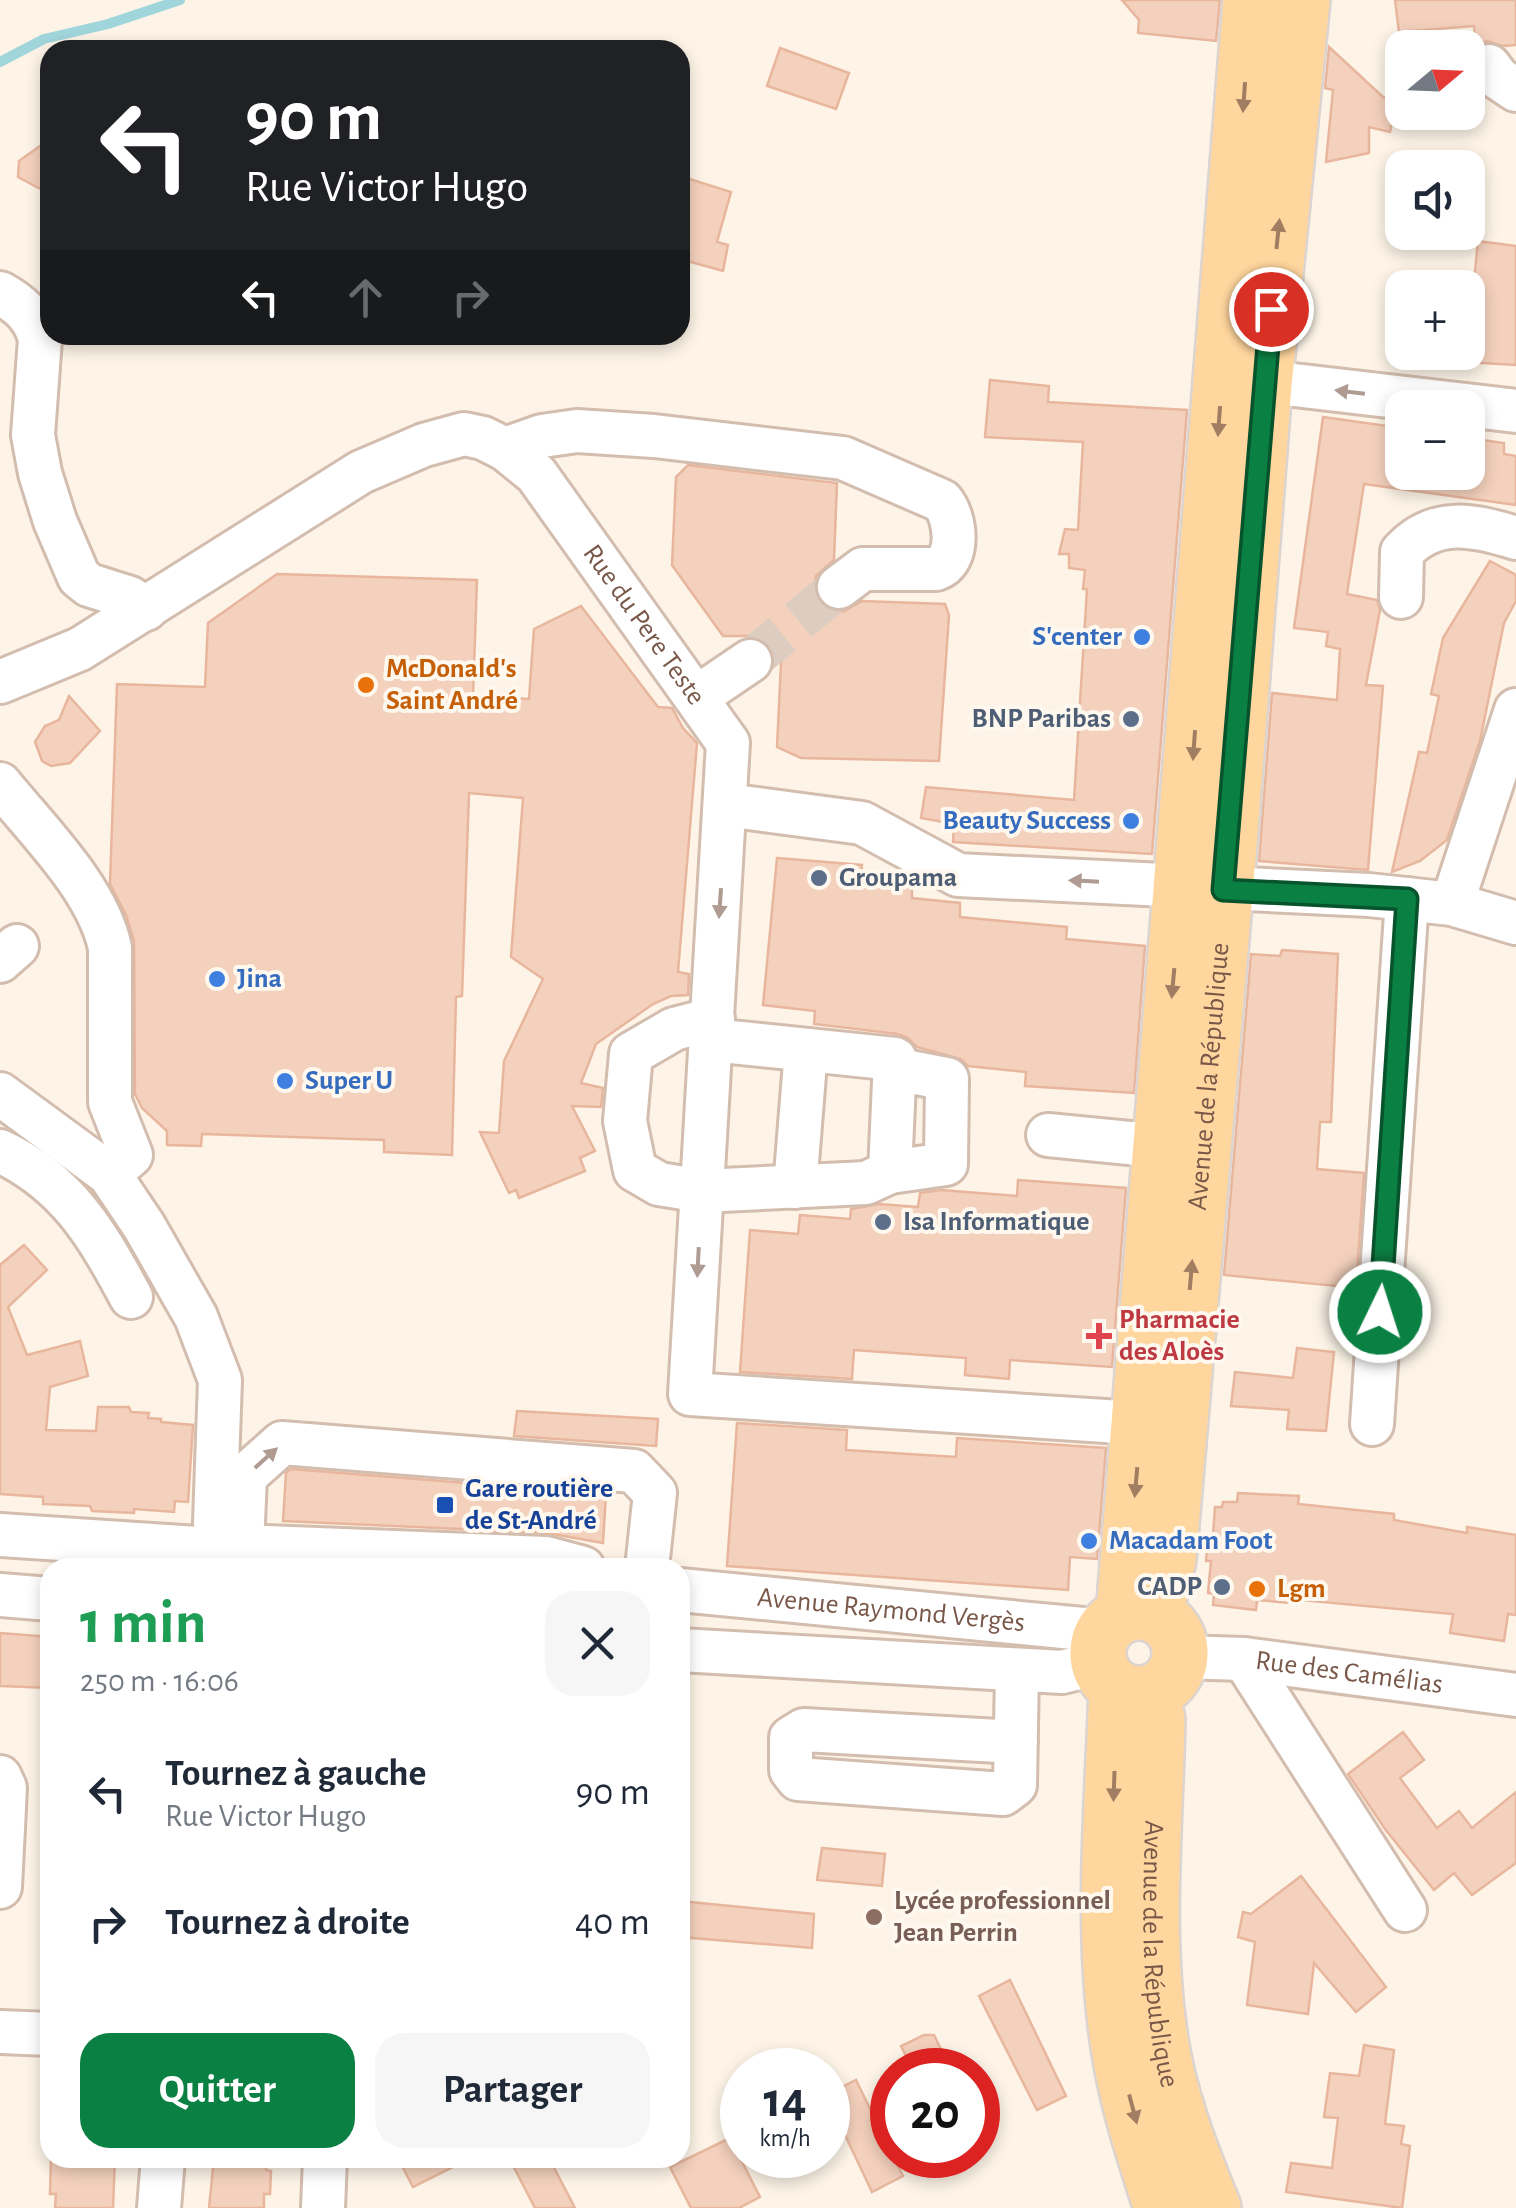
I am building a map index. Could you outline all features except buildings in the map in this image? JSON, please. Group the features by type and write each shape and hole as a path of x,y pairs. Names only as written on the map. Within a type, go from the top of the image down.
{"main road":[{"name":"Avenue de la République","path":"1213,2208 1190,2153 1159,2036 1152,1961 1157,1720 1133,1652 1168,1560 1251,0"},
{"name":"Avenue de la République","path":"1162,2208 1128,2094 1119,2045 1109,1928 1133,1652 1140,1428 1160,1146 1202,888 1264,385 1302,0"}],"street":[{"path":"0,293 16,302 36,323 40,339 33,435 55,521 79,577 90,585 130,598 146,609"},
{"path":"1264,385 1294,385 1516,411"},
{"path":"506,449 542,436 577,431 843,458 942,501 950,510 952,557 945,566 863,569 839,587"},
{"name":"Rue du Pere Teste","path":"0,682 80,649 361,472 424,445 464,434 506,449 536,474 728,743 690,1394 1121,1422 1140,1428"},
{"path":"1401,598 1402,552 1418,535 1459,526 1516,538"},
{"path":"697,697 750,661"},
{"path":"1459,885 1516,710"},
{"path":"0,784 86,892 106,929 110,948 110,1102 131,1154 109,1174"},
{"path":"726,805 862,822 958,875 1407,899 1459,885"},
{"path":"1459,885 1507,921"},
{"path":"1372,1424 1407,899"},
{"path":"674,1029 712,1029 806,1050 895,1059 894,1070 946,1079 946,1164 890,1172 866,1183 702,1192 659,1184 635,1170 625,1121 631,1054 674,1029"},
{"path":"795,1187 806,1050"},
{"path":"0,1094 109,1174 208,1311 220,1380 222,1554"},
{"path":"1048,1135 1160,1146"},
{"path":"0,1151 16,1158 66,1195 103,1244 132,1297"},
{"path":"222,1554 245,1476 282,1443 634,1471 655,1493 648,1558"},
{"path":"0,1535 222,1554 546,1558"},
{"name":"Avenue Raymond Vergès","path":"690,1591 1133,1652"},
{"path":"0,1595 40,1598"},
{"name":"Avenue Raymond Vergès","path":"690,1651 1062,1672 1133,1652"},
{"name":"Rue des Camélias","path":"1133,1652 1244,1659 1516,1695"},
{"path":"1244,1659 1405,1910"},
{"path":"1016,1742 804,1730 791,1738 790,1770 798,1779 1004,1794 1015,1785 1016,1742 1017,1670"},
{"path":"0,1777 5,1788 0,1886"},
{"path":"0,2032 40,2034"},
{"path":"159,2208 162,2168"},
{"path":"323,2208 325,2168"}],"waterway":[{"path":"42,40 180,0"},
{"path":"0,62 40,41"}],"tunnel":[{"path":"750,661 839,587"}],"place":[{"name":"S'center","path":"1142,637"},
{"name":"McDonald's Saint André","path":"366,685"},
{"name":"BNP Paribas","path":"1131,719"},
{"name":"Beauty Success","path":"1131,821"},
{"name":"Groupama","path":"819,878"},
{"name":"Jina","path":"217,979"},
{"name":"Super U","path":"285,1081"},
{"name":"Isa Informatique","path":"883,1222"},
{"name":"Pharmacie des Aloès","path":"1099,1336"},
{"name":"Gare routière de St-André","path":"445,1505"},
{"name":"Macadam Foot","path":"1089,1541"},
{"name":"CADP","path":"1222,1587"},
{"name":"Lgm","path":"1257,1589"},
{"name":"Lycée professionnel Jean Perrin","path":"874,1917"}],"route":[{"path":"1271,309 1223,890 1407,899 1380,1312"}]}
